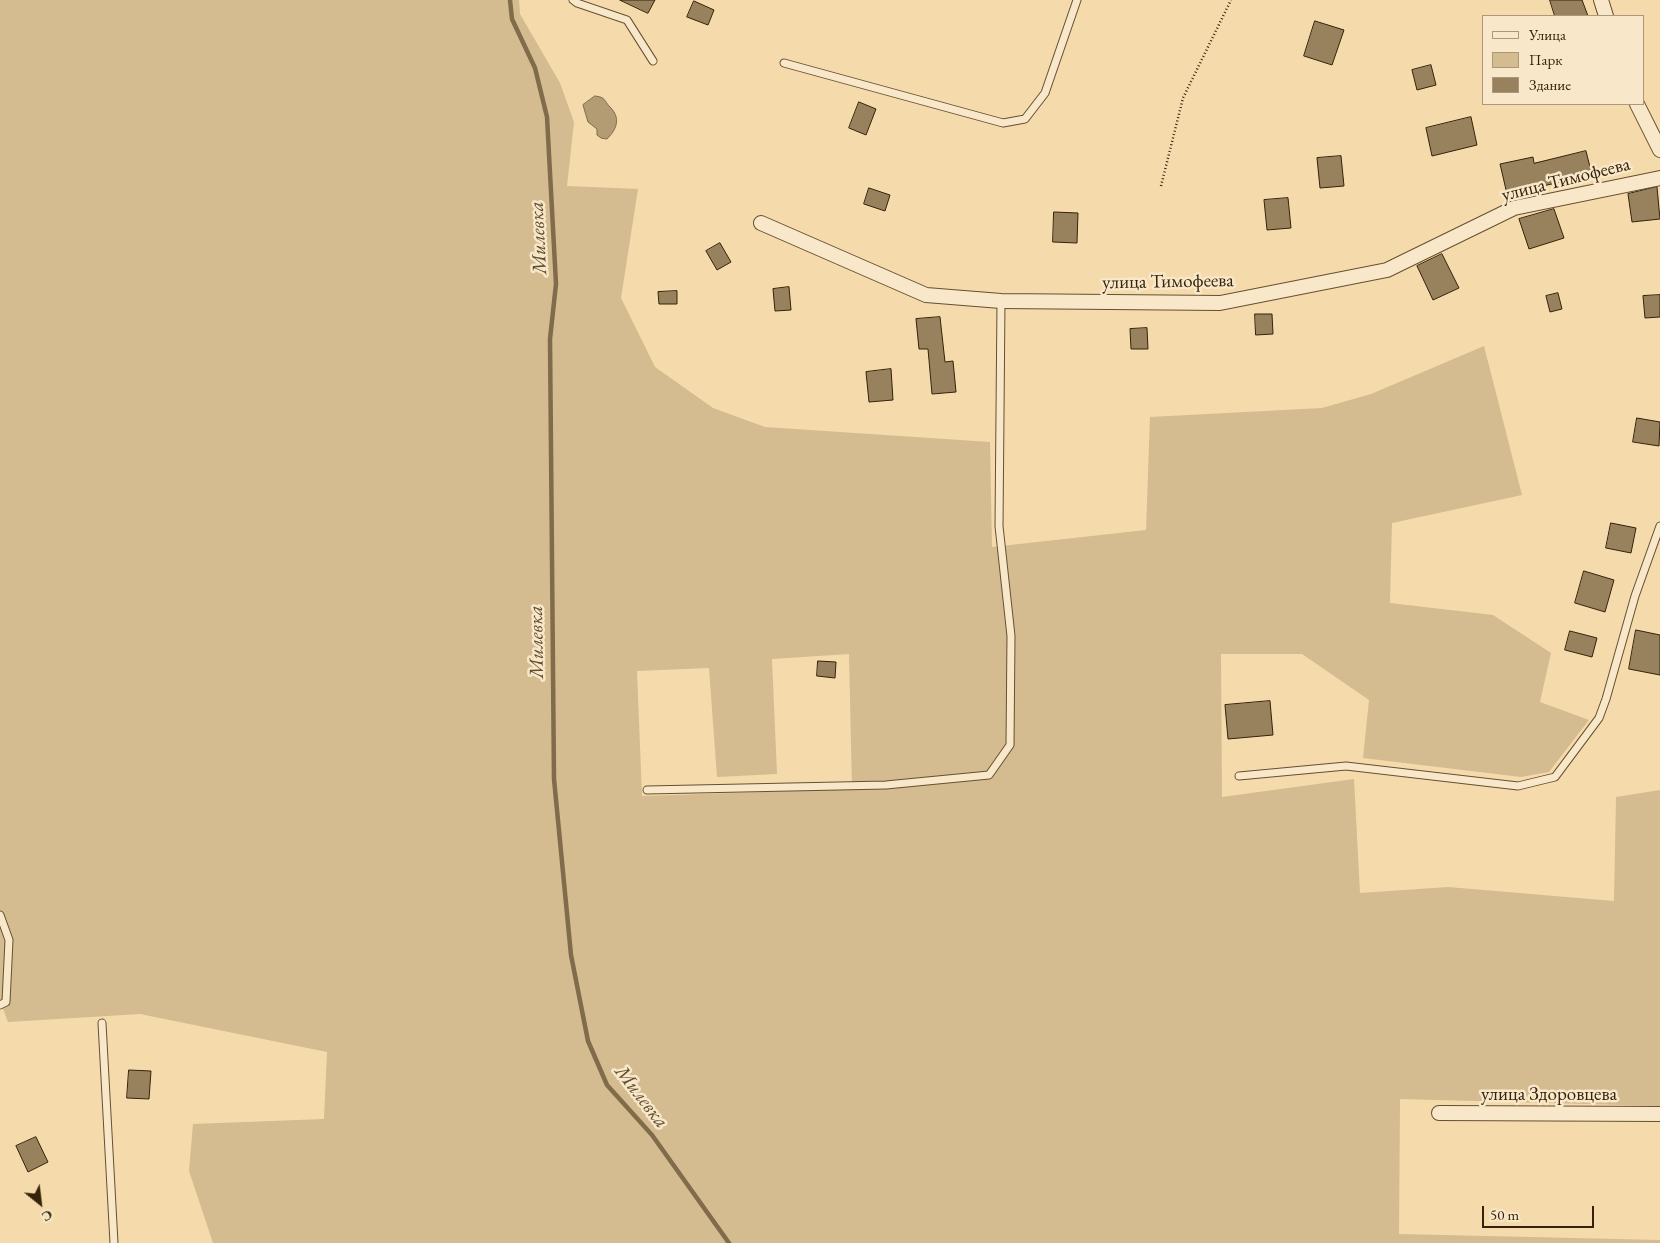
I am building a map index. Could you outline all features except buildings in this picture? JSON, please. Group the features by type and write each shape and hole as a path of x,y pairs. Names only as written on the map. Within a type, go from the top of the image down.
{"street":[{"path":"1601,0 1606,15"},
{"path":"1638,105 1660,150"},
{"name":"улица Тимофеева","path":"761,223 926,295 1002,301 1220,303 1387,270 1514,208 1660,178"},
{"name":"улица Здоровцева","path":"1439,1114 1660,1114"}],"lane":[{"path":"573,0 627,20 653,61"},
{"path":"784,63 1003,123 1025,119 1045,93 1076,0"},
{"path":"648,790 886,786 989,775 1010,745 1011,636 999,526 1002,301"},
{"path":"1239,776 1346,766 1518,786 1555,777 1599,718 1635,596 1660,526"},
{"path":"0,915 9,940 6,1002 0,1005"},
{"path":"102,1023 114,1243"}],"path":[{"path":"1161,186 1183,98 1231,0"}],"green space":[{"path":"0,0 519,0 520,14 560,83 574,122 567,186 638,189 621,298 655,367 713,408 765,427 990,442 992,547 1146,530 1150,417 1322,408 1371,394 1484,346 1522,495 1392,523 1390,603 1493,615 1551,653 1540,702 1589,720 1549,772 1521,777 1363,758 1369,700 1302,654 1221,654 1222,797 1354,779 1360,893 1448,887 1614,901 1616,797 1660,790 1660,1106 1400,1099 1399,1234 1660,1240 1660,1243 213,1243 189,1171 193,1124 324,1119 327,1052 140,1014 8,1022 0,1000","holes":["849,654 852,789 642,796 637,671 709,668 717,777 777,774 772,659"]}],"shaded area":[{"path":"595,96 603,98 616,115 615,127 607,139 597,135 597,129 588,122 583,105"}],"waterway":[{"name":"Милевка","path":"510,0 512,19 535,68 547,117 556,284 550,339 554,779 571,955 588,1041 607,1085 652,1135 729,1243"}]}
